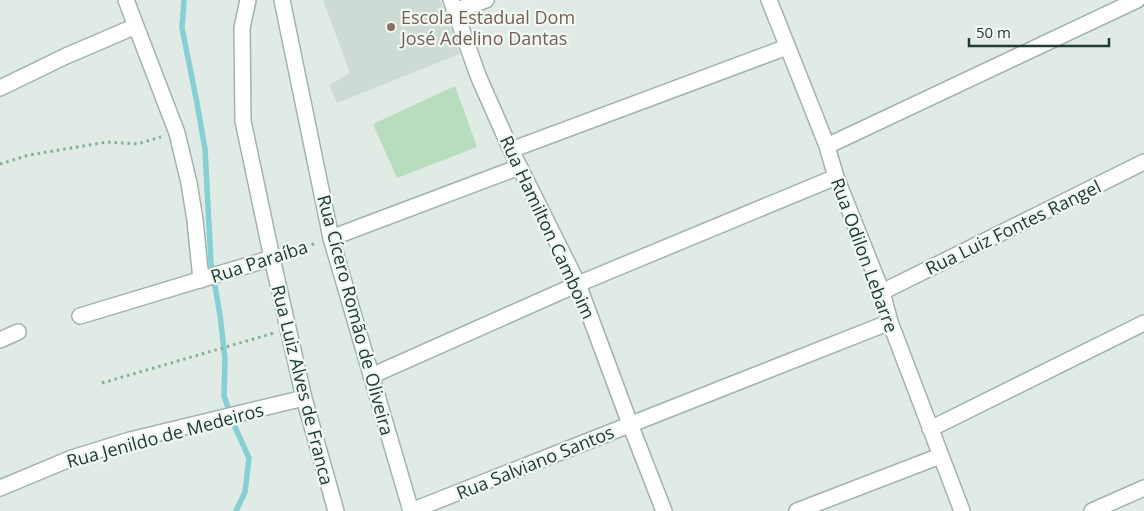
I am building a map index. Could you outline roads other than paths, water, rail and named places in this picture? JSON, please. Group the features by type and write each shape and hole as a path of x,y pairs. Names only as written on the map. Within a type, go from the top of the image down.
{"street":[{"path":"126,0 177,133 191,192 201,280"},
{"name":"Rua Luiz Alves de Franca","path":"248,0 242,28 243,121 304,398 335,511"},
{"name":"Rua Cícero Romão de Oliveira","path":"282,0 331,238 411,511"},
{"path":"453,6 486,0"},
{"name":"Rua Odilon Lebarre","path":"769,0 827,146 836,177 882,292 890,322 962,511"},
{"path":"827,146 1137,0"},
{"name":"Rua Hamilton Camboim","path":"453,6 479,78 511,150 578,284 664,511"},
{"path":"0,88 66,56 136,26"},
{"path":"511,150 787,47"},
{"name":"Rua Luiz Fontes Rangel","path":"882,292 1144,162"},
{"name":"Rua Paraíba","path":"331,238 520,167"},
{"path":"371,376 578,284 836,177"},
{"name":"Rua Paraíba","path":"80,316 272,258"},
{"path":"630,424 890,322"},
{"path":"930,428 1144,323"},
{"path":"0,340 18,332"},
{"name":"Rua Jenildo de Medeiros","path":"0,488 72,458 130,440 304,398"},
{"name":"Rua Salviano Santos","path":"411,511 630,424"},
{"path":"797,511 940,456"},
{"path":"1092,511 1144,488"}],"waterway":[{"path":"184,0 182,28 205,149 211,263 225,359 224,396 249,458 245,492 236,511"}],"place":[{"name":"Escola Estadual Dom José Adelino Dantas","path":"391,27"}]}
